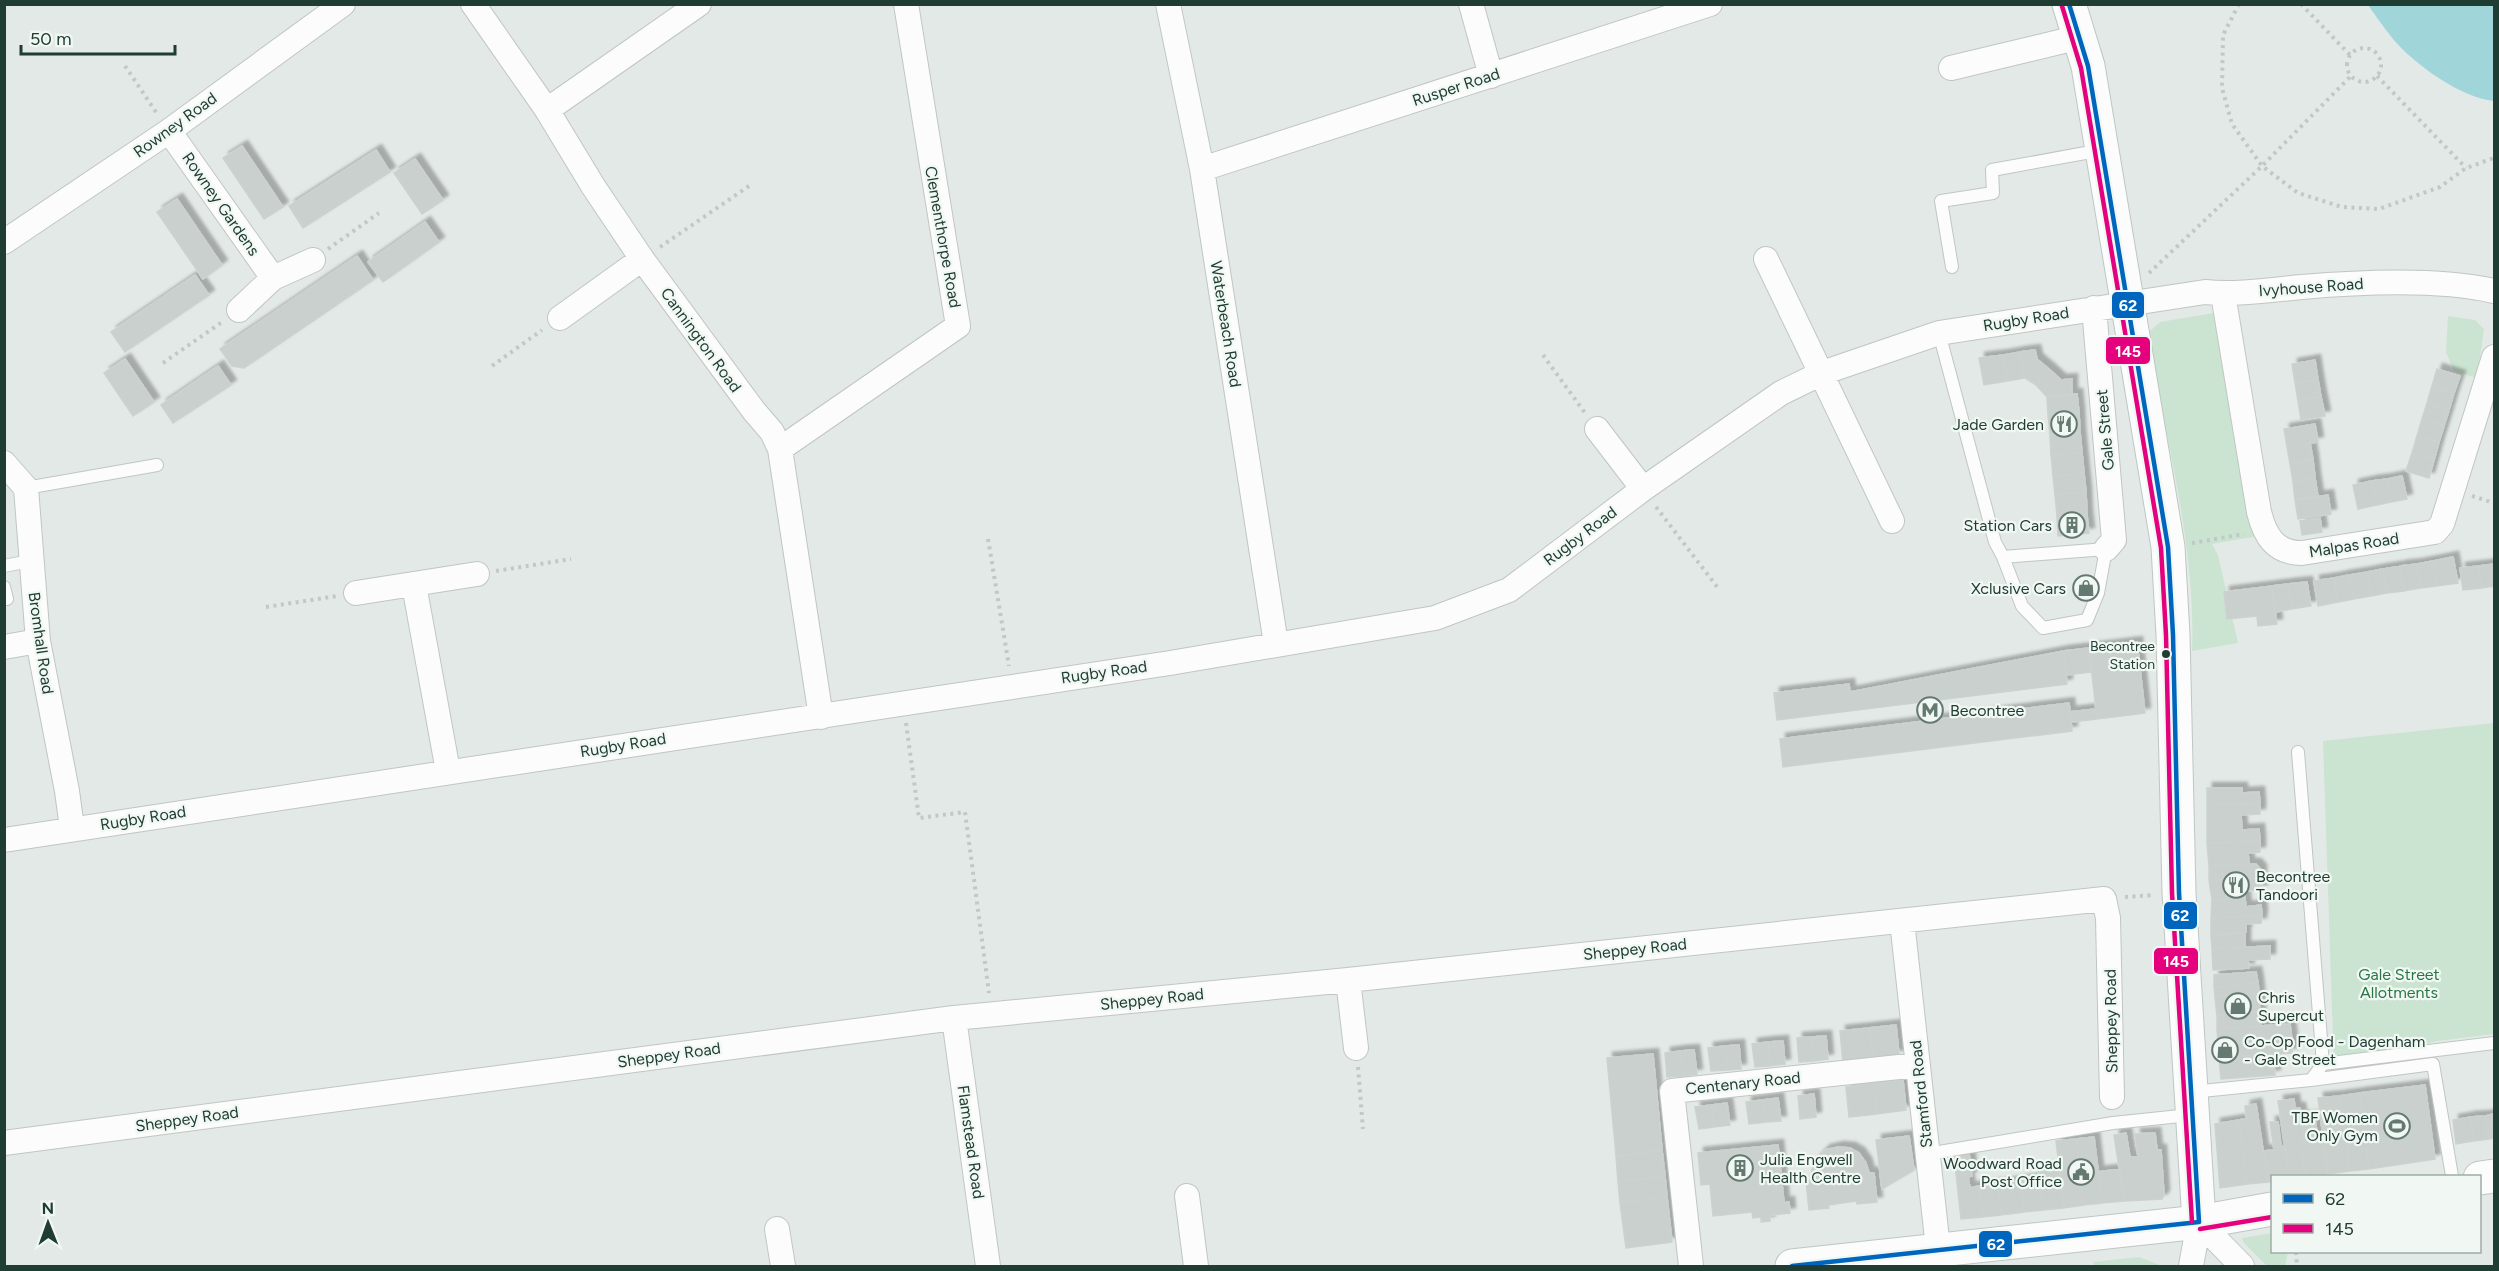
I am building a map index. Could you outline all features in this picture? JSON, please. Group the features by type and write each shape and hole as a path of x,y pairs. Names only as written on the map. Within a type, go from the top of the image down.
{"street":[{"name":"Rowney Road","path":"4,242 169,131 343,4"},
{"path":"547,110 572,91 624,59 699,4"},
{"name":"Clementhorpe Road","path":"780,449 958,326 906,4"},
{"name":"Waterbeach Road","path":"1168,4 1202,169 1276,644"},
{"path":"1471,4 1491,76"},
{"name":"Rusper Road","path":"1202,169 1710,4"},
{"path":"2069,4 2088,66 2168,547 2173,635 2179,893 2199,1222 2191,1266"},
{"name":"Cannington Road","path":"478,6 642,259 772,432 780,449 821,717"},
{"path":"1951,68 2080,37"},
{"name":"Rowney Gardens","path":"169,131 273,278"},
{"path":"560,318 642,259"},
{"path":"1766,259 1892,521"},
{"path":"240,310 273,278 313,260"},
{"name":"Ivyhouse Road","path":"2129,304 2205,292 2223,294 2327,285 2397,282 2494,291"},
{"path":"2223,294 2264,531"},
{"name":"Rugby Road","path":"4,840 448,771 821,717 1013,685 1170,663 1435,618 1509,590 1643,489 1781,393 1822,373 1939,333 2129,304"},
{"name":"Gale Street","path":"2094,308 2114,540 2106,549"},
{"name":"Malpas Road","path":"2264,531 2286,552 2302,553 2435,531 2442,524 2494,357"},
{"path":"1597,429 1643,489"},
{"path":"4,463 26,488"},
{"name":"Bromhall Road","path":"26,488 38,641 72,828"},
{"path":"356,593 477,574"},
{"path":"414,585 448,771"},
{"path":"4,647 38,641"},
{"name":"Sheppey Road","path":"4,1143 954,1018 1348,980 2104,899 2108,918 2112,1097"},
{"name":"Stamford Road","path":"1902,921 1939,1258"},
{"path":"1348,980 1356,1048"},
{"name":"Flamstead Road","path":"954,1018 988,1266"},
{"name":"Centenary Road","path":"1691,1266 1672,1091 1918,1065"},
{"path":"1187,1196 1196,1266"},
{"path":"1792,1266 1939,1258 2199,1222 2271,1209"},
{"path":"2199,1222 2242,1266"},
{"path":"777,1229 783,1266"}],"lane":[{"path":"1952,267 1941,201 1993,193 1992,170 2103,150"},
{"path":"1939,333 1995,542 2022,606 2043,628 2087,620 2098,593 2106,549 2003,557"},
{"path":"26,488 157,465"},
{"path":"4,566 30,561"},
{"path":"2298,752 2323,1064 2311,1080"},
{"path":"2323,1064 2494,1043"},
{"path":"1927,1154 2113,1123 2191,1103 2311,1080 2433,1064 2452,1175"}],"path":[{"path":"2239,4 2223,36 2222,88 2232,124 2262,166 2298,193 2342,207 2379,208 2440,188 2466,168 2494,158"},
{"path":"2301,4 2350,55"},
{"path":"2363,48 2374,51 2381,65 2377,76 2373,80 2361,82 2351,76 2346,65 2350,55 2363,48"},
{"path":"125,66 169,131"},
{"path":"2149,274 2262,166 2351,76"},
{"path":"2377,76 2466,168"},
{"path":"642,259 749,186"},
{"path":"313,260 379,213"},
{"path":"2143,266 2161,283 2169,283 2171,298"},
{"path":"163,363 240,310"},
{"path":"492,366 560,318"},
{"path":"1543,355 1597,429"},
{"path":"1643,489 1718,588"},
{"path":"2191,543 2264,531"},
{"path":"987,539 1013,685"},
{"path":"477,574 570,559"},
{"path":"266,607 356,593"},
{"path":"904,704 919,818 965,812 992,1014"},
{"path":"2137,896 2158,894"},
{"path":"1356,1048 1363,1129"}],"green space":[{"path":"2213,313 2223,327 2258,536 2212,544 2218,555 2238,643 2192,651 2190,576 2185,537 2150,348 2150,331 2160,322"},
{"path":"2448,316 2475,320 2484,329 2477,378 2454,371 2446,352"},
{"name":"Gale Street Allotments","path":"2494,723 2494,1034 2437,1041 2334,1069 2323,741"},
{"path":"2271,1233 2271,1253 2288,1253 2285,1266 2267,1266 2244,1243 2242,1238"},
{"path":"2139,1257 2162,1266 2095,1266 2093,1262"}],"water":[{"path":"2368,5 2494,5 2494,101 2467,94 2425,69 2393,39"}],"building":[{"path":"242,146 283,207 264,219 223,158"},
{"path":"376,150 390,172 303,228 289,206"},
{"path":"415,159 443,200 422,214 394,173"},
{"path":"177,199 222,265 203,279 157,212"},
{"path":"425,222 439,242 383,282 368,262"},
{"path":"357,256 373,280 244,368 232,366 220,349"},
{"path":"195,275 209,295 125,352 111,332"},
{"path":"2035,350 2037,359 2049,369 2036,385 2025,378 2020,352"},
{"path":"2020,352 2025,378 2008,381 2003,355"},
{"path":"2003,355 2008,381 1984,385 1979,358"},
{"path":"125,359 154,402 133,416 104,373"},
{"path":"2315,360 2318,380 2295,383 2292,364"},
{"path":"218,366 231,385 173,423 161,405"},
{"path":"2049,369 2061,380 2072,379 2072,395 2047,397 2036,385"},
{"path":"2437,369 2460,376 2454,393 2432,386"},
{"path":"2318,380 2321,397 2298,401 2295,383"},
{"path":"2432,386 2454,393 2449,410 2427,403"},
{"path":"2077,394 2079,413 2048,415 2047,397"},
{"path":"2321,397 2325,416 2301,420 2298,401"},
{"path":"2427,403 2449,410 2444,426 2422,419"},
{"name":"Jade Garden","path":"2079,413 2080,432 2050,435 2048,415"},
{"path":"2422,419 2444,426 2439,442 2417,436"},
{"path":"2315,424 2318,442 2287,447 2284,429"},
{"path":"2080,432 2082,453 2051,455 2050,435"},
{"path":"2417,436 2439,442 2434,460 2412,453"},
{"path":"2310,443 2313,460 2290,464 2287,447"},
{"path":"2082,453 2084,473 2053,476 2051,455"},
{"path":"2412,453 2434,460 2429,478 2406,471"},
{"path":"2313,460 2315,478 2293,482 2290,464"},
{"path":"2084,473 2086,492 2055,495 2053,476"},
{"path":"2402,476 2407,499 2391,502 2387,479"},
{"path":"2315,478 2318,497 2295,500 2293,482"},
{"path":"2387,479 2391,502 2377,505 2372,481"},
{"path":"2372,481 2377,505 2358,509 2353,485"},
{"path":"2086,492 2087,515 2057,516 2055,495"},
{"path":"2328,495 2331,514 2298,519 2295,500"},
{"name":"Station Cars","path":"2087,515 2089,533 2058,536 2057,516"},
{"path":"2320,518 2322,532 2302,535 2300,521"},
{"path":"2453,557 2458,583 2437,586 2433,561"},
{"path":"2433,561 2437,586 2421,588 2417,564"},
{"path":"2417,564 2421,588 2404,591 2400,566"},
{"path":"2494,564 2494,586 2482,588 2479,566"},
{"path":"2400,566 2404,591 2387,593 2383,569"},
{"path":"2479,566 2482,588 2463,590 2460,568"},
{"path":"2383,569 2387,593 2371,596 2367,572"},
{"path":"2367,572 2371,596 2354,599 2349,575"},
{"path":"2349,575 2354,599 2338,602 2334,578"},
{"path":"2334,578 2338,602 2318,606 2314,581"},
{"path":"2307,582 2311,606 2292,609 2288,584"},
{"path":"2288,584 2292,609 2275,612 2272,586"},
{"path":"2272,586 2277,624 2258,626 2257,616 2227,619 2224,592"},
{"path":"2137,642 2145,713 2097,719 2089,648"},
{"path":"2089,648 2091,672 2066,675 2064,651"},
{"path":"2064,651 2067,684 1777,720 1774,693 1849,684 1850,692"},
{"path":"2069,703 2072,731 1783,767 1780,739"},
{"path":"2095,709 2097,719 2071,722 2070,712"},
{"path":"2207,788 2242,788 2242,793 2259,792 2260,804 2207,805"},
{"path":"2260,804 2260,814 2241,815 2242,830 2259,829 2260,841 2207,843 2207,805"},
{"path":"2260,841 2260,852 2248,853 2249,864 2209,866 2207,843"},
{"path":"2256,864 2261,870 2261,878 2209,880 2209,866"},
{"name":"Becontree Tandoori","path":"2261,878 2262,890 2243,891 2245,898 2212,900 2209,880"},
{"path":"2245,898 2246,907 2261,905 2262,915 2211,919 2212,900"},
{"path":"2262,915 2261,923 2246,924 2246,932 2211,935 2211,919"},
{"path":"2245,933 2245,947 2212,949 2211,935"},
{"path":"2270,946 2270,959 2248,960 2249,968 2213,970 2212,949"},
{"path":"2256,972 2258,983 2214,987 2214,975"},
{"path":"2258,983 2259,993 2215,997 2214,987"},
{"path":"2259,993 2260,1012 2217,1016 2215,997"},
{"path":"2260,1012 2261,1026 2217,1029 2217,1016"},
{"path":"2290,1024 2292,1040 2218,1044 2217,1029"},
{"path":"1896,1025 1899,1055 1873,1059 1869,1028"},
{"path":"1869,1028 1873,1059 1843,1063 1840,1031"},
{"path":"1826,1036 1828,1059 1814,1061 1812,1037"},
{"path":"1812,1037 1814,1061 1799,1062 1797,1038"},
{"path":"2292,1040 2292,1053 2219,1057 2218,1044"},
{"path":"1783,1041 1785,1064 1770,1066 1768,1042"},
{"path":"1768,1042 1770,1066 1755,1067 1752,1044"},
{"path":"1739,1045 1741,1069 1727,1070 1725,1046"},
{"path":"1725,1046 1727,1070 1711,1071 1708,1048"},
{"path":"1694,1050 1697,1074 1684,1076 1680,1051"},
{"path":"1680,1051 1684,1076 1667,1077 1665,1053"},
{"path":"1653,1054 1662,1150 1616,1156 1607,1058"},
{"path":"2273,1054 2275,1075 2221,1079 2219,1057"},
{"path":"1903,1080 1906,1110 1877,1114 1874,1083"},
{"path":"1874,1083 1877,1114 1849,1117 1846,1087"},
{"name":"TBF Women Only Gym","path":"2425,1085 2435,1159 2369,1169 2360,1093"},
{"path":"2360,1093 2369,1169 2350,1171 2340,1096"},
{"path":"1814,1094 1816,1117 1800,1119 1798,1096"},
{"path":"2340,1096 2350,1171 2328,1174 2318,1098"},
{"path":"1778,1098 1781,1121 1766,1122 1763,1100"},
{"path":"2294,1099 2295,1108 2300,1108 2305,1143 2301,1143 2305,1175 2289,1175 2278,1101"},
{"path":"1763,1100 1766,1122 1749,1124 1746,1102"},
{"path":"1727,1103 1730,1125 1714,1127 1712,1105"},
{"path":"2256,1104 2268,1182 2247,1184 2239,1120 2246,1119 2245,1106"},
{"path":"1712,1105 1714,1127 1699,1129 1695,1107"},
{"path":"2494,1114 2494,1138 2489,1139 2485,1116"},
{"path":"2315,1116 2318,1142 2323,1141 2328,1174 2305,1175 2301,1143 2305,1143 2302,1117"},
{"path":"2485,1116 2489,1139 2474,1141 2470,1117"},
{"path":"2470,1117 2474,1141 2456,1144 2453,1120"},
{"path":"2239,1120 2247,1184 2220,1188 2215,1124"},
{"path":"2270,1122 2278,1122 2281,1146 2285,1147 2289,1175 2271,1175 2271,1181 2268,1182 2264,1151 2274,1150"},
{"path":"2126,1133 2130,1157 2138,1157 2135,1134 2155,1133 2157,1150 2161,1150 2164,1195 2162,1199 2124,1201 2114,1135"},
{"path":"1909,1136 1914,1170 1882,1189 1876,1140"},
{"path":"2094,1137 2102,1203 2084,1205 2076,1139"},
{"path":"2076,1139 2084,1205 2064,1208 2056,1141"},
{"name":"Julia Engwell Health Centre","path":"1778,1145 1784,1203 1789,1202 1790,1213 1770,1215 1770,1221 1761,1222 1761,1217 1753,1218 1752,1212 1713,1216 1710,1184 1701,1185 1698,1153"},
{"path":"1838,1147 1850,1148 1859,1153 1869,1173 1874,1173 1877,1202 1857,1204 1856,1201 1809,1210 1806,1181 1811,1180 1816,1159 1825,1150"},
{"path":"1662,1150 1665,1176 1618,1182 1616,1156"},
{"path":"1969,1153 1972,1176 1968,1177 1970,1188 1979,1186 1983,1217 1961,1219 1954,1155"},
{"path":"2059,1166 2064,1208 2043,1210 2038,1169"},
{"path":"2120,1169 2124,1201 2102,1203 2098,1172"},
{"path":"1665,1176 1667,1197 1620,1203 1618,1182"},
{"path":"2039,1178 2043,1210 2024,1212 2020,1181"},
{"path":"2020,1181 2024,1212 2001,1215 1998,1184"},
{"path":"1998,1184 2001,1215 1983,1217 1979,1186"},
{"path":"1667,1197 1672,1242 1626,1248 1620,1203"}],"transit line":[{"name":"62","path":"2069,4 2088,66 2168,547 2173,635 2179,893 2199,1222"},
{"name":"145","path":"2062,6 2081,68 2161,548 2166,635 2172,893 2192,1222"},
{"name":"145","path":"2200,1229 2271,1217"},
{"name":"62","path":"1792,1266 2199,1222"}],"place":[{"name":"Jade Garden","path":"2064,424"},
{"name":"Station Cars","path":"2072,525"},
{"name":"Xclusive Cars","path":"2086,588"},
{"name":"Becontree Station","path":"2166,654"},
{"name":"Becontree","path":"1930,710"},
{"name":"Becontree Tandoori","path":"2236,885"},
{"name":"Chris Supercut","path":"2238,1006"},
{"name":"Co-Op Food - Dagenham - Gale Street","path":"2225,1050"},
{"name":"TBF Women Only Gym","path":"2397,1126"},
{"name":"Julia Engwell Health Centre","path":"1740,1168"},
{"name":"Woodward Road Post Office","path":"2081,1172"}]}
